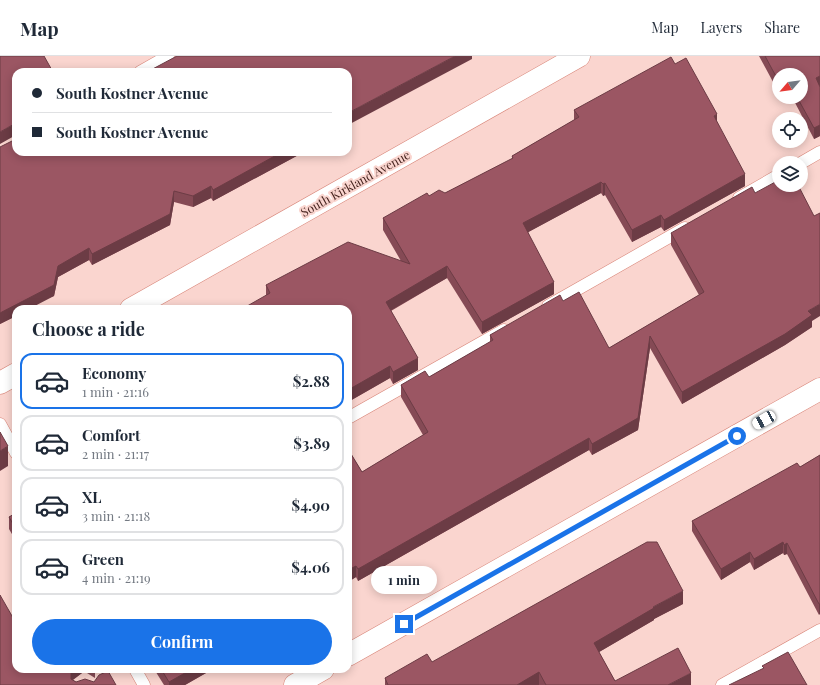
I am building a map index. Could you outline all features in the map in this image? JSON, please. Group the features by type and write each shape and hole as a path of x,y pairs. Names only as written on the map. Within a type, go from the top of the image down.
{"street":[{"name":"South Kirkland Avenue","path":"138,305 579,56"},
{"path":"0,383 12,376"},
{"path":"352,653 820,389"},
{"path":"295,685 316,673"}],"lane":[{"path":"147,68 168,56"},
{"path":"808,159 820,152"},
{"path":"730,203 772,179"},
{"path":"536,312 696,222"},
{"path":"352,416 515,324"},
{"path":"0,424 12,446"},
{"path":"722,685 820,630"},
{"path":"137,673 144,685"}],"building":[{"path":"0,56 44,56 51,68 12,68 12,125 0,132"},
{"path":"177,56 455,56 352,111 352,68 154,68"},
{"path":"765,56 820,56 820,76 816,78 820,87 820,125 814,128 808,117 808,112 805,112 801,104 808,104 808,68 772,69"},
{"path":"671,57 675,64 686,58 717,114 714,116 745,174 664,220 661,215 632,230 605,183 603,184 601,182 523,223 554,282 482,322 447,266 386,302 418,358 393,372 390,366 352,388 352,305 249,305 270,293 266,285 348,242 410,264 383,218 427,193 429,196 439,190 445,193 513,158 512,156 579,117 574,110"},
{"path":"12,141 12,156 275,156 213,190 211,186 193,196 174,191 170,214 92,254 89,248 58,266 54,285 15,305 12,305 12,307 0,313 0,147"},
{"path":"772,184 772,192 802,192 814,216 820,213 820,304 808,311 812,315 785,334 682,392 650,336 638,418 592,444 589,438 358,569 356,566 352,568 352,456 362,472 428,432 401,385 425,371 429,377 493,340 490,335 560,295 563,301 579,292 609,348 704,292 671,233 752,187 755,193"},
{"path":"0,432 8,446 0,451"},
{"path":"820,455 820,604 787,543 784,545 783,542 754,559 750,552 721,569 692,521 797,463 800,467"},
{"path":"12,515 12,522 9,517"},
{"path":"647,542 657,542 683,591 653,607 654,608 594,643 615,681 678,648 691,673 668,685 546,685 539,672 517,685 388,685 385,678 427,654 432,662"},
{"path":"0,595 12,616 12,673 71,673 71,679 76,682 85,679 94,682 99,675 109,673 116,685 0,685"},
{"path":"788,652 807,685 729,685 764,668 762,666"},
{"path":"163,673 185,673 169,682"}],"route":[{"path":"404,624 737,436"}]}
